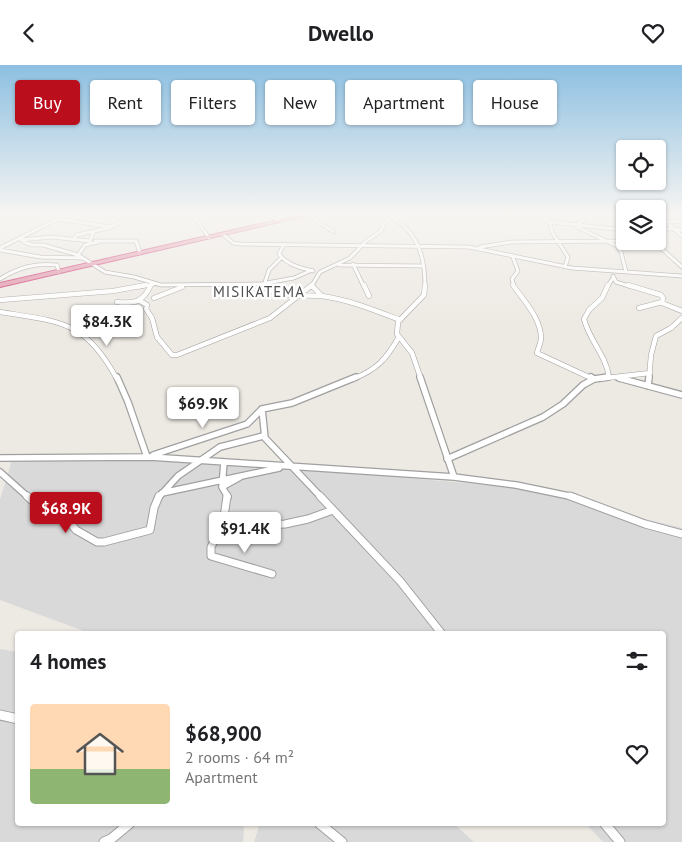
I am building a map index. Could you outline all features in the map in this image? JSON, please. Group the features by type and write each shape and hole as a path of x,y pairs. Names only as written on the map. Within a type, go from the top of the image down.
{"highway":[{"path":"0,285 152,250"}],"street":[{"path":"6,250 40,257 83,258"},
{"path":"58,250 78,255 109,274 134,277 152,284"},
{"path":"78,255 82,250"},
{"path":"281,250 279,254 281,257"},
{"path":"147,305 146,309 152,318 157,337 174,356 264,321 312,286 320,272 345,261 357,250"},
{"path":"419,250 424,266 424,295 399,321 397,328 399,337 412,353 454,477"},
{"path":"488,250 565,267 682,276"},
{"path":"564,250 568,257 565,267"},
{"path":"619,250 626,272"},
{"path":"663,250 682,267"},
{"path":"512,255 518,271 512,279 512,283 540,332 541,339 537,353 594,379"},
{"path":"281,257 301,268 320,272"},
{"path":"263,283 269,270 281,257"},
{"path":"345,261 354,265 369,295"},
{"path":"0,279 27,264 57,265 59,271"},
{"path":"334,265 424,266"},
{"path":"0,300 114,291 152,284 263,283 294,278 312,270"},
{"path":"612,377 607,365 597,351 584,319 589,308 601,299 606,286 613,278 613,272"},
{"path":"613,278 619,283 661,295 663,298 662,302"},
{"path":"263,283 267,289 276,293 322,296 354,302 399,321"},
{"path":"117,302 133,303 140,301 149,292 152,284"},
{"path":"147,305 154,298 188,284"},
{"path":"312,286 322,296"},
{"path":"149,292 154,298"},
{"path":"140,301 147,305"},
{"path":"639,308 644,309 657,302 662,302 682,311"},
{"path":"0,312 68,325 92,343 118,378 135,416 149,457"},
{"path":"648,386 650,355 657,335 669,329 682,318"},
{"path":"149,457 246,424 262,409 292,403 362,375 386,359 399,337"},
{"path":"447,459 543,417 563,404 583,385 594,379 650,373"},
{"path":"612,377 682,395"},
{"path":"262,409 263,435 400,581 440,631"},
{"path":"0,472 35,503 61,511 76,529 100,543 150,530 154,508 160,494 178,476 220,447 263,435"},
{"path":"0,458 149,457 454,477 561,493 584,499 645,524 682,534"},
{"path":"224,462 222,487 228,497 224,509 223,524 211,547 211,556 272,574"},
{"path":"160,494 222,478 242,476 286,466"},
{"path":"222,487 242,476"},
{"path":"217,537 229,534 244,526 285,524 308,519 333,510"},
{"path":"0,715 15,718"},
{"path":"104,842 111,839 127,826"},
{"path":"322,826 342,842"},
{"path":"607,826 620,842"}],"shaded area":[{"path":"149,458 267,465 562,492 621,513 682,528 682,842 603,842 588,826 666,826 666,631 84,631 0,600 0,500 12,460"},
{"path":"0,649 15,652 15,826 243,826 244,829 243,842 0,842"},
{"path":"259,826 456,826 474,842 254,842"}],"district":[{"name":"MISIKATEMA","path":"259,291"}]}
